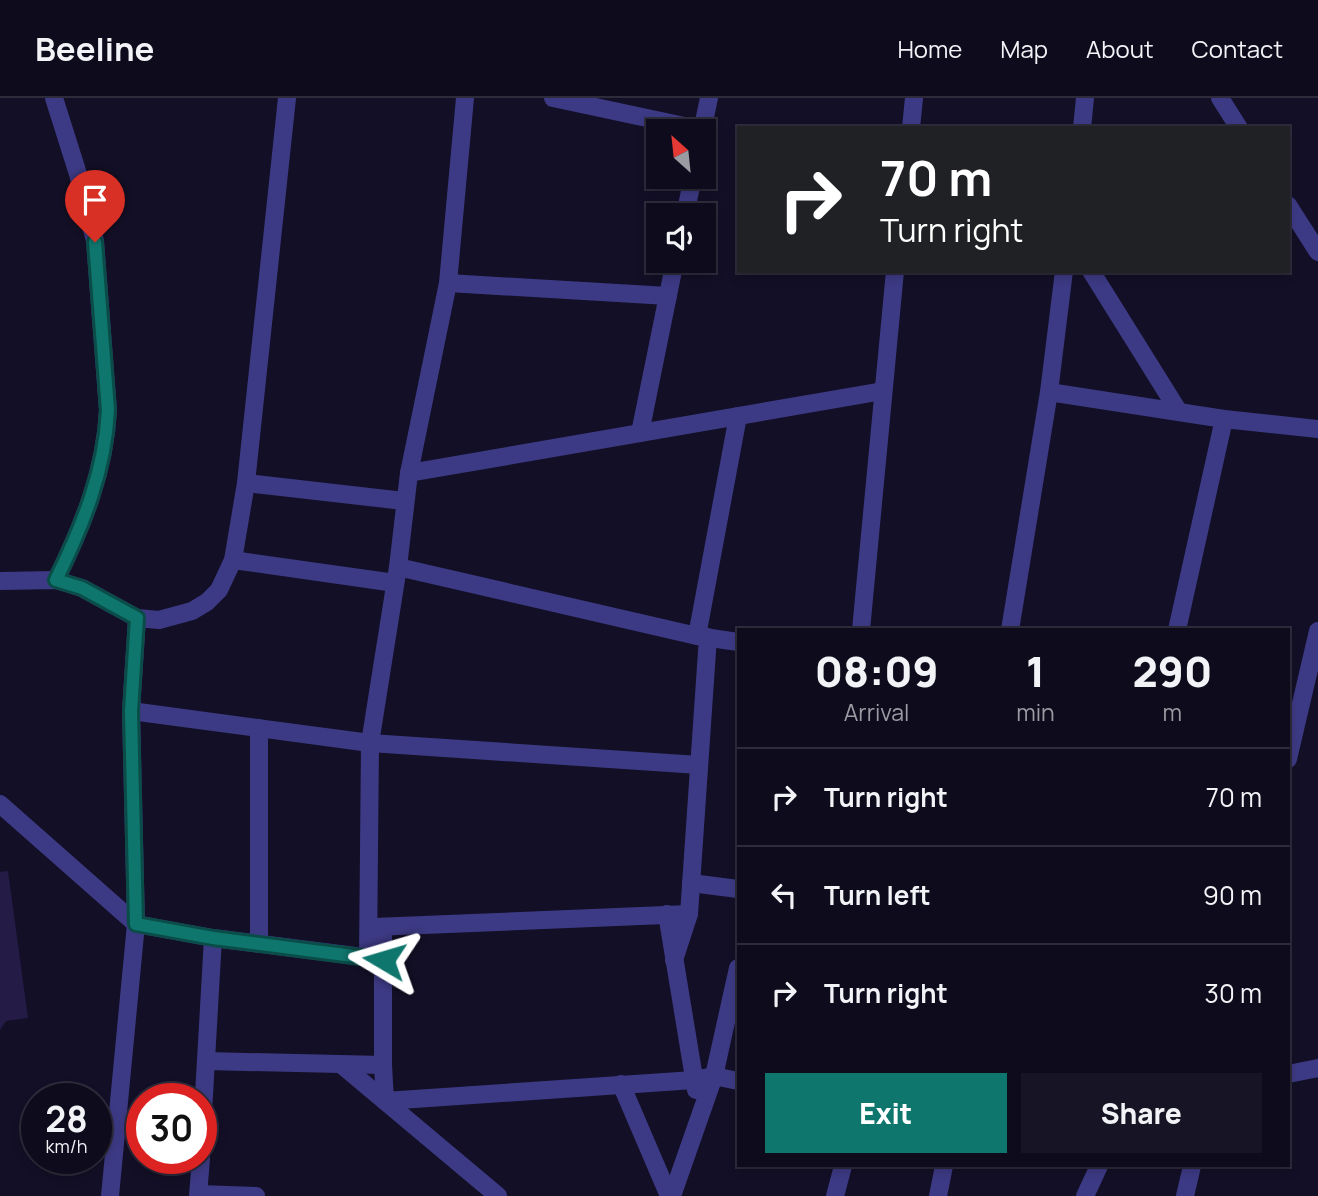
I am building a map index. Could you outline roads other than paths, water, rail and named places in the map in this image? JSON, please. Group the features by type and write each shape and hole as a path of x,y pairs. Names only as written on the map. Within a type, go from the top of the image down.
{"street":[{"path":"54,98 78,174 95,242 108,410 107,436 95,486 76,540 56,580"},
{"path":"0,582 56,580 82,588 137,618 159,621 192,611 207,602 228,576 246,483 287,98"},
{"path":"385,1101 376,959 370,743 396,575 404,500 448,282 465,98"},
{"path":"553,98 648,119"},
{"path":"705,119 709,98"},
{"path":"911,126 914,98"},
{"path":"1082,126 1085,98"},
{"path":"1220,98 1238,126"},
{"path":"1290,208 1318,252"},
{"path":"640,433 673,273"},
{"path":"861,628 895,273"},
{"path":"1010,628 1049,392 1064,273"},
{"path":"1092,273 1179,412"},
{"path":"448,282 668,296"},
{"path":"409,472 883,391"},
{"path":"1049,392 1224,419 1318,429"},
{"path":"674,960 689,914 699,765 702,637 738,416"},
{"path":"1177,628 1224,419"},
{"path":"246,483 404,500"},
{"path":"233,560 396,575 737,642"},
{"path":"110,1196 136,924 131,711 137,618"},
{"path":"1290,743 1296,691 1317,636"},
{"path":"131,711 370,743 699,765"},
{"path":"259,728 259,944"},
{"path":"0,804 136,924 213,938 376,959"},
{"path":"691,883 737,889"},
{"path":"667,914 700,1120"},
{"path":"375,927 689,914"},
{"path":"205,1083 213,938"},
{"path":"670,1196 714,1076 737,972"},
{"path":"206,1061 383,1065"},
{"path":"342,1065 498,1196"},
{"path":"1290,1073 1318,1068"},
{"path":"385,1101 694,1080 714,1076 737,1081"},
{"path":"621,1084 670,1196"},
{"path":"835,1196 843,1167"},
{"path":"938,1196 944,1167"},
{"path":"1085,1196 1098,1167"},
{"path":"1185,1196 1192,1167"},
{"path":"200,1174 198,1195 256,1196"}]}
